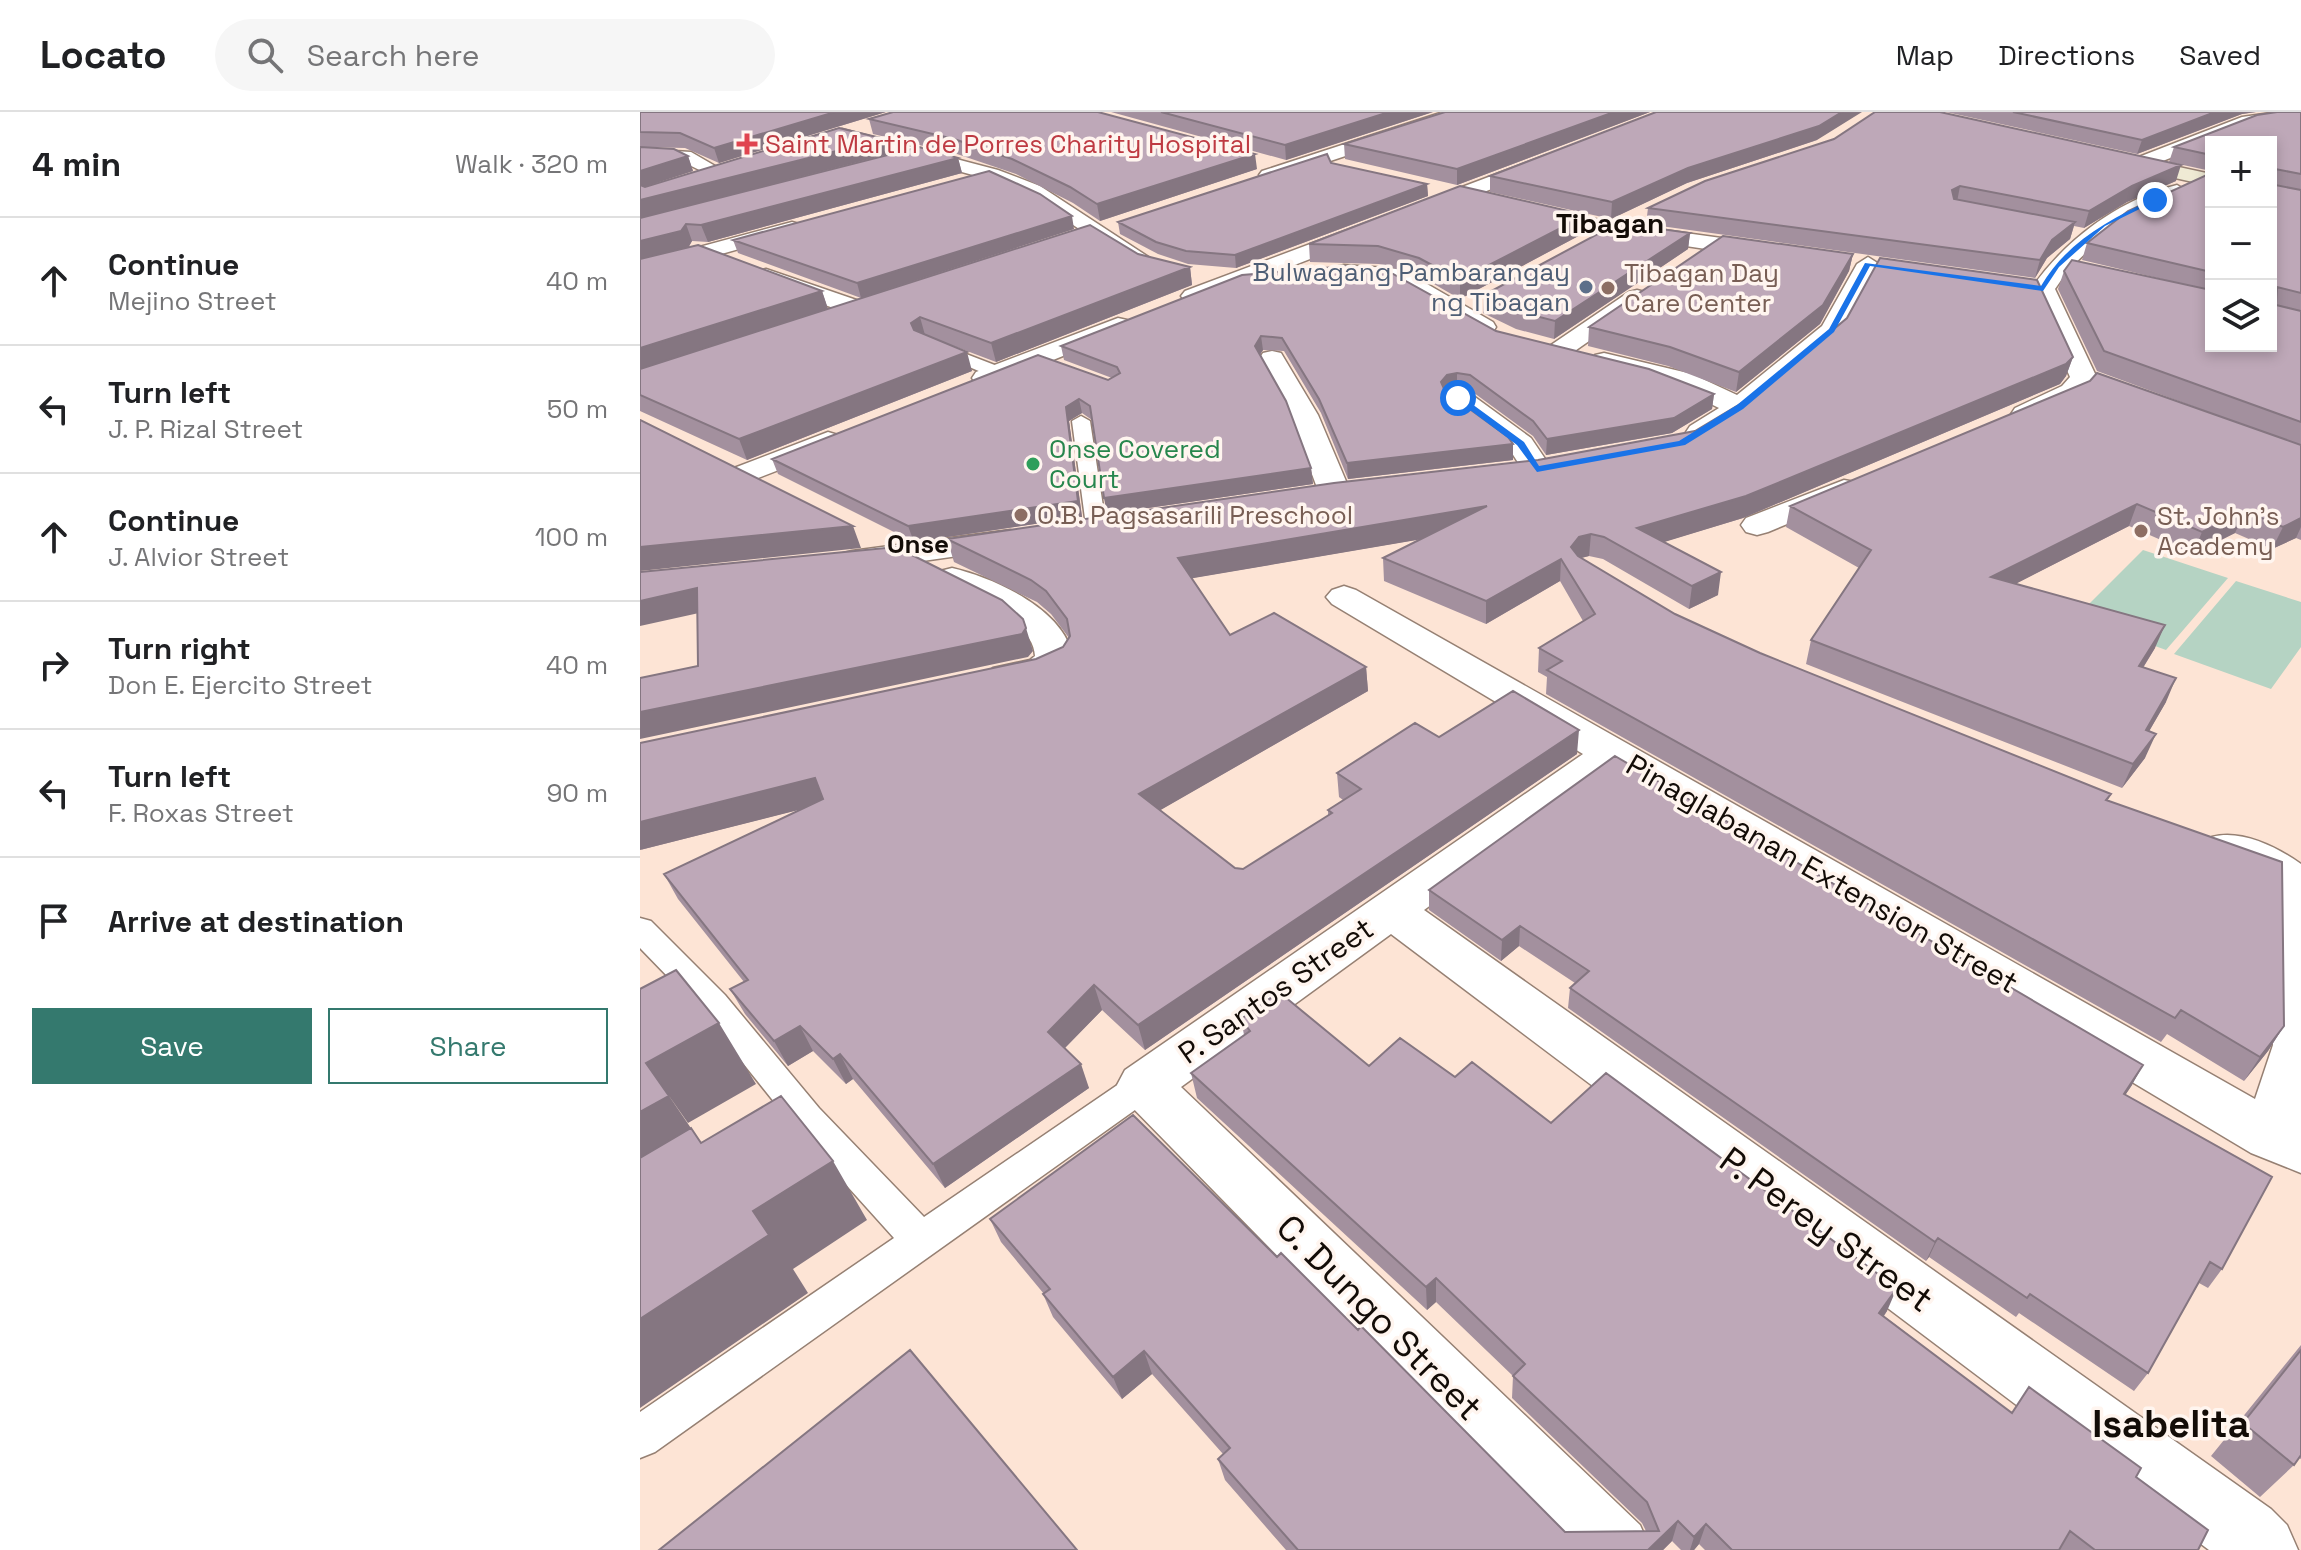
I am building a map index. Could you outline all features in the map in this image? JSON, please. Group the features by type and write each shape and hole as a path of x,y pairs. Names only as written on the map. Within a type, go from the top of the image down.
{"main road":[{"path":"2097,155 2205,179"}],"street":[{"path":"1257,170 1286,169 1460,112"},
{"path":"2138,164 2248,121 2301,114"},
{"path":"868,126 835,136 919,154 991,174 1033,190 1061,205 1097,233 1143,261 1174,273 1235,279 1370,271 1393,274 1470,307 1488,330 1502,334"},
{"path":"1171,304 1571,152"},
{"path":"640,154 685,156 720,174"},
{"path":"875,166 919,154"},
{"path":"691,182 742,167"},
{"path":"947,186 991,174"},
{"path":"2042,280 2080,234 2205,181"},
{"path":"1429,188 1613,229 1786,253"},
{"path":"1589,241 1639,216"},
{"path":"640,270 812,223"},
{"path":"1070,242 1124,224"},
{"path":"667,237 870,307 823,322"},
{"path":"1682,267 1715,244"},
{"path":"1667,446 1682,443 1740,407 1832,330 1866,264"},
{"path":"2042,280 2088,272"},
{"path":"2042,280 2084,378 2113,389"},
{"path":"1657,284 1553,348 1683,380 1740,407"},
{"path":"957,389 1145,315"},
{"path":"1272,359 1304,415 1336,493"},
{"path":"2007,421 2072,392 2084,378"},
{"path":"1458,398 1521,444 1536,469"},
{"path":"784,494 732,467 844,435"},
{"path":"1757,525 1875,477"},
{"path":"852,528 1023,613 1046,631 1055,650 1054,660 1042,669 965,685"},
{"path":"828,564 906,556 1082,529"},
{"name":"Pinaglabanan Extension Street","path":"1344,597 2286,1142"},
{"name":"P. Santos Street","path":"1144,1085 1613,753"},
{"path":"2198,836 2272,866 2295,883 2299,1045 2286,1142"},
{"name":"P. Perey Street","path":"1391,910 2246,1534 2262,1550"},
{"name":"C. Dungo Street","path":"1144,1085 1615,1550"}],"lane":[{"path":"927,343 999,373"},
{"path":"1037,358 1066,369"},
{"path":"1081,421 1082,529"},
{"path":"640,929 794,1126 928,1233"},
{"name":"P. Santos Street","path":"640,1437 1144,1085"}],"green space":[{"path":"2143,550 2228,578 2166,650 2076,617"},
{"path":"2236,581 2301,602 2301,647 2271,689 2174,654"}],"building":[{"path":"640,112 835,112 714,148 680,133 640,132"},
{"path":"893,112 1098,112 1255,154 1097,204 1012,159 954,139 869,119"},
{"path":"1161,112 1389,112 1285,145"},
{"path":"1445,112 1614,112 1457,169 1344,144"},
{"path":"1656,112 1842,112 1819,126 1688,168 1612,202 1490,176"},
{"path":"1875,112 1940,112 2181,165 2132,186 2089,211 1960,186 1952,190 1954,199 2075,222 2052,240 2040,260 1648,208 1705,181 1834,139"},
{"path":"2013,112 2215,112 2142,140"},
{"path":"2301,112 2301,174 2277,169 2277,136 2205,136 2205,154 2174,147 2257,115"},
{"path":"839,128 885,139 640,200 640,185 645,187"},
{"path":"640,147 674,149 688,156 640,171"},
{"path":"919,147 958,158 701,225 686,224 681,231 640,241 640,218"},
{"path":"1327,154 1331,163 1427,184 1235,255 1186,251 1156,242 1118,222"},
{"path":"989,171 1040,194 1072,216 857,283 733,240"},
{"path":"2205,176 2205,271 2087,243 2128,211"},
{"path":"2277,185 2301,190 2301,293 2277,287"},
{"path":"1460,186 1586,215 1460,280 1419,258 1378,246 1309,244"},
{"path":"1618,223 1690,233 1555,321 1516,311 1484,295"},
{"path":"1090,225 1138,254 1190,267 991,343 920,317 911,323 914,330 967,352 739,439 640,395 640,369"},
{"path":"1723,236 1853,254 1823,305 1739,372 1670,347 1589,327"},
{"path":"698,245 822,291 640,348 640,259"},
{"path":"1880,258 2037,280 2073,357 2066,364 1746,496 1637,528 1721,572 1692,586 1604,537 1591,534 1579,537 1571,547 1578,556 1675,614 1760,653 2111,794 2106,800 2282,862 2284,1026 2260,1057 2181,1010 2175,1018 1547,670 1562,661 1539,648 1595,614 1561,559 1486,601 1383,558 1487,506 1178,558 1230,635 1274,613 1366,667 1139,794 1235,868 1243,869 1332,813 1328,810 1361,789 1337,773 1415,723 1439,737 1513,691 1579,730 1138,1025 1094,985 1048,1032 1081,1064 933,1164 840,1054 833,1059 800,1026 774,1041 730,989 748,980 664,874 823,799 815,778 640,822 640,743 1036,659 1063,647 1070,636 1067,619 1046,591 1031,580 947,539 1334,483 1538,460 1695,431 1755,395 1847,318"},
{"path":"2072,260 2205,289 2205,352 2277,352 2277,305 2301,311 2301,422 2104,351 2064,271"},
{"path":"1347,266 1393,274 1496,331 1649,369 1714,394 1674,418 1547,439 1533,421 1470,375 1457,373 1447,375 1441,382 1445,391 1508,437 1513,444 1347,463 1319,399 1282,338 1261,336 1255,346 1286,401 1311,468 1104,498 1090,406 1079,399 1066,407 1078,501 908,526 772,459 1038,355 1108,380 1120,373 1117,367 1061,346 1242,275"},
{"path":"2097,373 2301,445 2301,518 2283,527 2245,511 2202,532 2137,504 1991,577 2165,625 2139,666 2176,678 2146,730 2156,734 2133,764 1811,640 1871,550 1790,506 2090,381"},
{"path":"640,420 853,526 640,547"},
{"path":"896,547 1002,600 1023,619 1026,628 1022,634 640,712 640,678 698,666 697,588 640,601 640,572"},
{"path":"1615,756 2143,1065 2124,1094 2272,1177 2222,1269 2210,1262 2148,1373 2030,1294 2027,1298 1938,1238 1935,1242 1570,988 1589,971 1520,926 1502,940 1429,890"},
{"path":"676,970 719,1023 646,1063 669,1096 640,1112 640,989"},
{"path":"1279,992 1369,1066 1400,1038 1455,1077 1472,1062 1551,1123 1606,1073 1897,1288 1879,1313 2012,1413 2029,1387 2141,1468 2136,1477 2208,1530 2198,1550 2095,1550 2070,1531 2059,1550 1732,1550 1706,1524 1694,1537 1678,1521 1648,1550 1298,1550 1218,1459 1230,1448 1144,1351 1113,1377 1043,1294 1050,1289 990,1219 1133,1115 1277,1257 1281,1253 1358,1330 1361,1326 1565,1532 1659,1531 1647,1502 1513,1376 1525,1364 1436,1278 1426,1287 1191,1073 1250,1031 1241,1019"},
{"path":"781,1096 833,1161 753,1211 769,1235 640,1319 640,1158 691,1128 701,1143"},
{"path":"910,1350 1077,1550 659,1550"},
{"path":"2301,1350 2301,1455 2294,1465 2243,1423"}],"place":[{"name":"Saint Martin de Porres Charity Hospital","path":"747,144"},
{"name":"Bulwagang Pambarangay ng Tibagan","path":"1586,287"},
{"name":"Tibagan Day Care Center","path":"1608,288"},
{"name":"Onse Covered Court","path":"1033,464"},
{"name":"O.B. Pagsasarili Preschool","path":"1021,515"},
{"name":"St. John's Academy","path":"2141,531"}],"district":[{"name":"Tibagan","path":"1610,223"},
{"name":"Onse","path":"918,544"},
{"name":"Isabelita","path":"2171,1424"}],"route":[{"path":"1458,398 1521,444 1537,469 1682,443 1740,407 1832,330 1868,264 2043,289 2057,265 2103,225 2155,200"}]}
